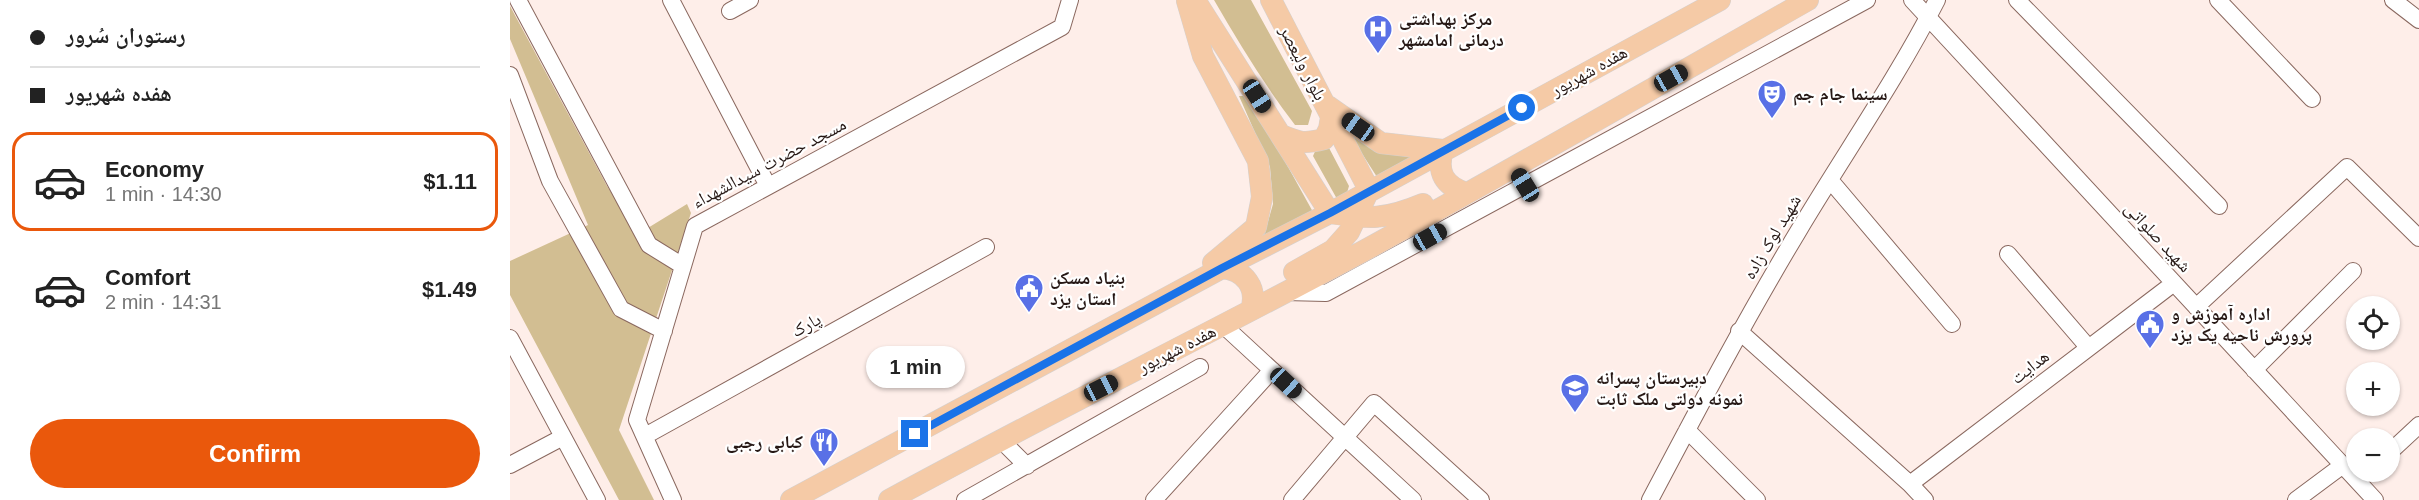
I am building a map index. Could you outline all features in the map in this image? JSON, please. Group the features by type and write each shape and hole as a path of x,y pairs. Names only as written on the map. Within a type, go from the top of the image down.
{"main road":[{"path":"1182,291 1256,226 1262,197 1258,161 1203,56 1187,0"},
{"path":"1195,0 1330,213 1380,218 1399,214 1438,197 1466,193"},
{"name":"بلوار ولیعصر","path":"1271,0 1369,190"},
{"name":"هفده شهریور","path":"791,500 1222,268 1330,213 1720,0"},
{"name":"هفده شهریور","path":"889,500 1251,310 1466,193 1808,0"},
{"path":"1281,135 1296,142 1307,143 1324,138 1329,129 1326,109"},
{"path":"1326,109 1381,143 1443,150 1440,172 1445,182 1454,189 1466,193"},
{"path":"1251,310 1275,282 1333,250 1349,232 1369,190"},
{"path":"1222,268 1239,272 1251,285 1253,293 1251,310"}],"street":[{"path":"518,0 650,245 683,266"},
{"path":"671,0 768,186"},
{"path":"730,11 750,0"},
{"name":"مسجد حضرت سیدالشهداء","path":"673,500 638,420 694,226 1062,27 1070,0"},
{"path":"1284,292 1326,293 1867,0"},
{"name":"شهید صلواتی","path":"1912,0 2346,467"},
{"name":"شهید لوک زاده","path":"1650,500 1739,331 1937,0"},
{"path":"2017,0 2219,206"},
{"path":"2217,0 2312,99"},
{"path":"2393,0 2419,20"},
{"path":"510,75 549,181 621,309 664,331"},
{"path":"1514,166 1525,185"},
{"path":"2196,308 2347,167 2419,238"},
{"path":"1830,180 1952,324"},
{"name":"پارک","path":"645,436 986,247"},
{"path":"2008,254 2088,347"},
{"path":"2254,370 2353,270"},
{"name":"هدایت","path":"1910,484 2174,283"},
{"path":"1223,325 1413,500"},
{"path":"1739,331 1910,484 1924,500"},
{"path":"510,338 597,500"},
{"path":"965,500 1200,367"},
{"path":"1154,500 1272,370"},
{"path":"1292,500 1374,403 1481,500"},
{"path":"2400,443 2419,425"},
{"path":"1687,430 1757,500"},
{"path":"510,465 563,437"},
{"path":"1000,440 1027,466"},
{"path":"2296,500 2343,465"},
{"name":"شهید صلواتی","path":"2366,482 2375,500"}],"shaded area":[{"path":"1214,0 1251,0 1312,111 1308,125 1295,125 1273,95"},
{"path":"510,6 607,186 638,234 687,204 691,213 619,430 654,500 619,500 510,295 510,261 588,225 510,39"},
{"path":"1239,96 1250,98 1313,212 1237,254 1265,232 1273,204 1270,167"},
{"path":"1343,124 1425,152 1377,177"},
{"path":"1328,146 1349,186 1346,196 1337,199 1313,156 1317,147"}],"place":[{"name":"مرکز بهداشتی درمانی امامشهر","path":"1378,54"},
{"name":"سینما جام جم","path":"1772,120"},
{"name":"بنیاد مسکن استان یزد","path":"1029,314"},
{"name":"اداره آموزش و پرورش ناحیه یک یزد","path":"2150,350"},
{"name":"دبیرستان پسرانه نمونه دولتی ملک ثابت","path":"1575,414"},
{"name":"کبابی رجبی","path":"824,468"}],"route":[{"path":"915,434 1522,108"}]}
